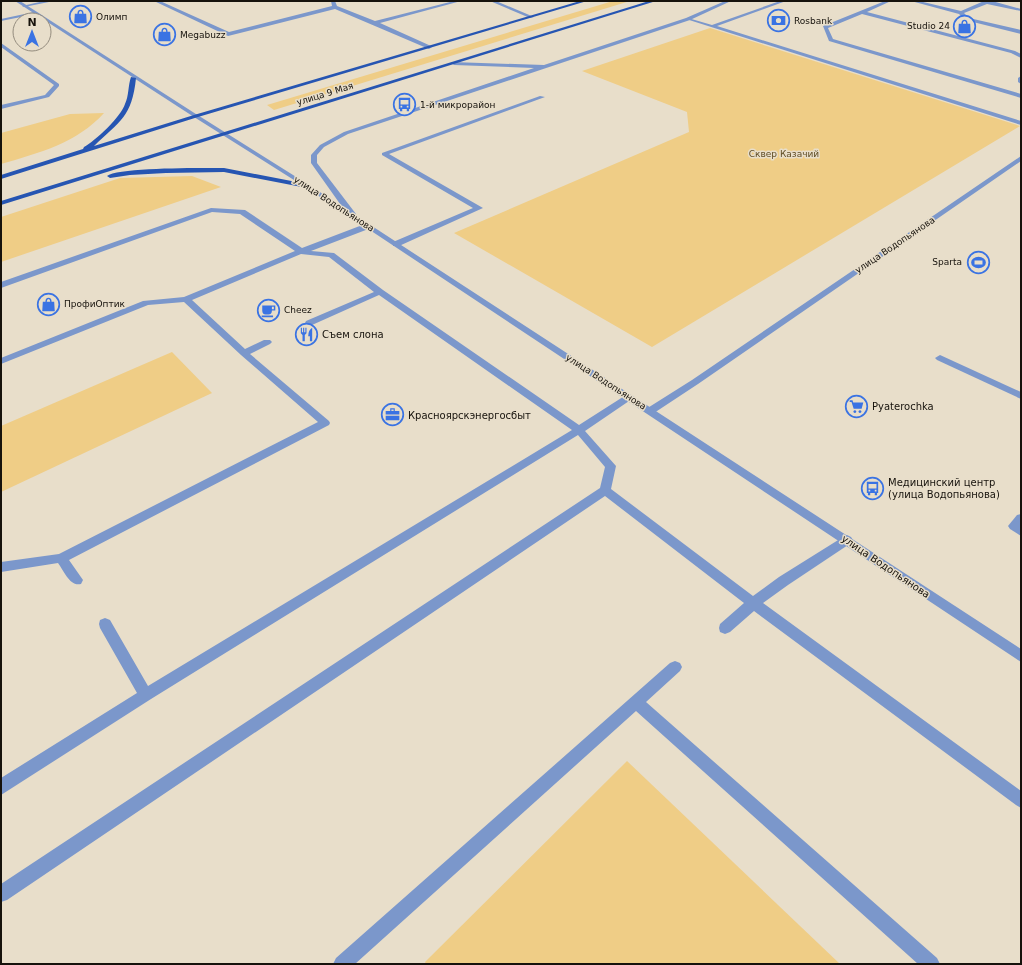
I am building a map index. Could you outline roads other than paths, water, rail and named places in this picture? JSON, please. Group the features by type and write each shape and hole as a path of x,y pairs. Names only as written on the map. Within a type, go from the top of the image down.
{"main road":[{"name":"улица 9 Мая","path":"1,177 196,116 585,1"},
{"name":"улица 9 Мая","path":"1,203 226,135 654,1"},
{"path":"30,169 90,146 118,120 126,109 130,99 134,78"},
{"path":"68,183 130,173 224,170 307,186"}],"street":[{"name":"улица Водопьянова","path":"16,1 33,12"},
{"path":"24,6 52,1"},
{"path":"156,1 228,34 335,7 429,47"},
{"path":"333,1 335,7"},
{"path":"375,23 459,1"},
{"path":"494,1 532,17"},
{"path":"353,216 314,163 314,155 322,146 346,133 688,19 729,1"},
{"path":"713,26 784,1"},
{"path":"889,1 825,27 831,40 1021,96"},
{"path":"912,1 961,13 967,19 1021,32"},
{"path":"961,13 988,2 1021,10"},
{"path":"862,12 1012,52 1021,56"},
{"path":"1,20 12,18"},
{"path":"688,19 1021,122"},
{"name":"улица Водопьянова","path":"52,25 134,78 307,186 847,540 1021,656"},
{"path":"1,45 57,85 47,96 1,107"},
{"path":"454,64 544,67"},
{"path":"1021,78 1021,82"},
{"path":"396,244 479,208 384,154 542,97"},
{"name":"улица Водопьянова","path":"650,411 702,378 1021,158"},
{"path":"1,285 211,210 242,212 302,252 331,254 380,292 579,430 611,466 604,490 1,894"},
{"path":"1,361 146,303 186,299 368,226"},
{"path":"309,323 380,292"},
{"path":"1,567 61,558 325,423 244,353 186,299"},
{"path":"244,353 267,342"},
{"path":"940,358 1021,396"},
{"path":"1,787 146,695 629,398"},
{"path":"604,490 753,603 1021,800"},
{"path":"1021,518 1014,526 1021,531"},
{"path":"725,628 753,603 803,568 847,540"},
{"path":"61,558 77,580"},
{"path":"105,624 146,695"},
{"path":"342,964 675,668"},
{"path":"636,702 931,964"}],"place":[{"name":"Олимп","path":"80,17"},
{"name":"Rosbank","path":"778,21"},
{"name":"Studio 24","path":"965,26"},
{"name":"Megabuzz","path":"165,35"},
{"name":"1-й микрорайон","path":"405,105"},
{"name":"Sparta","path":"978,262"},
{"name":"ПрофиОптик","path":"49,304"},
{"name":"Cheez","path":"269,310"},
{"name":"Съем слона","path":"307,334"},
{"name":"Pyaterochka","path":"856,406"},
{"name":"Красноярскэнергосбыт","path":"392,415"},
{"name":"Медицинский центр (улица Водопьянова)","path":"873,488"}],"park label":[{"name":"Сквер Казачий","path":"784,154"}]}
